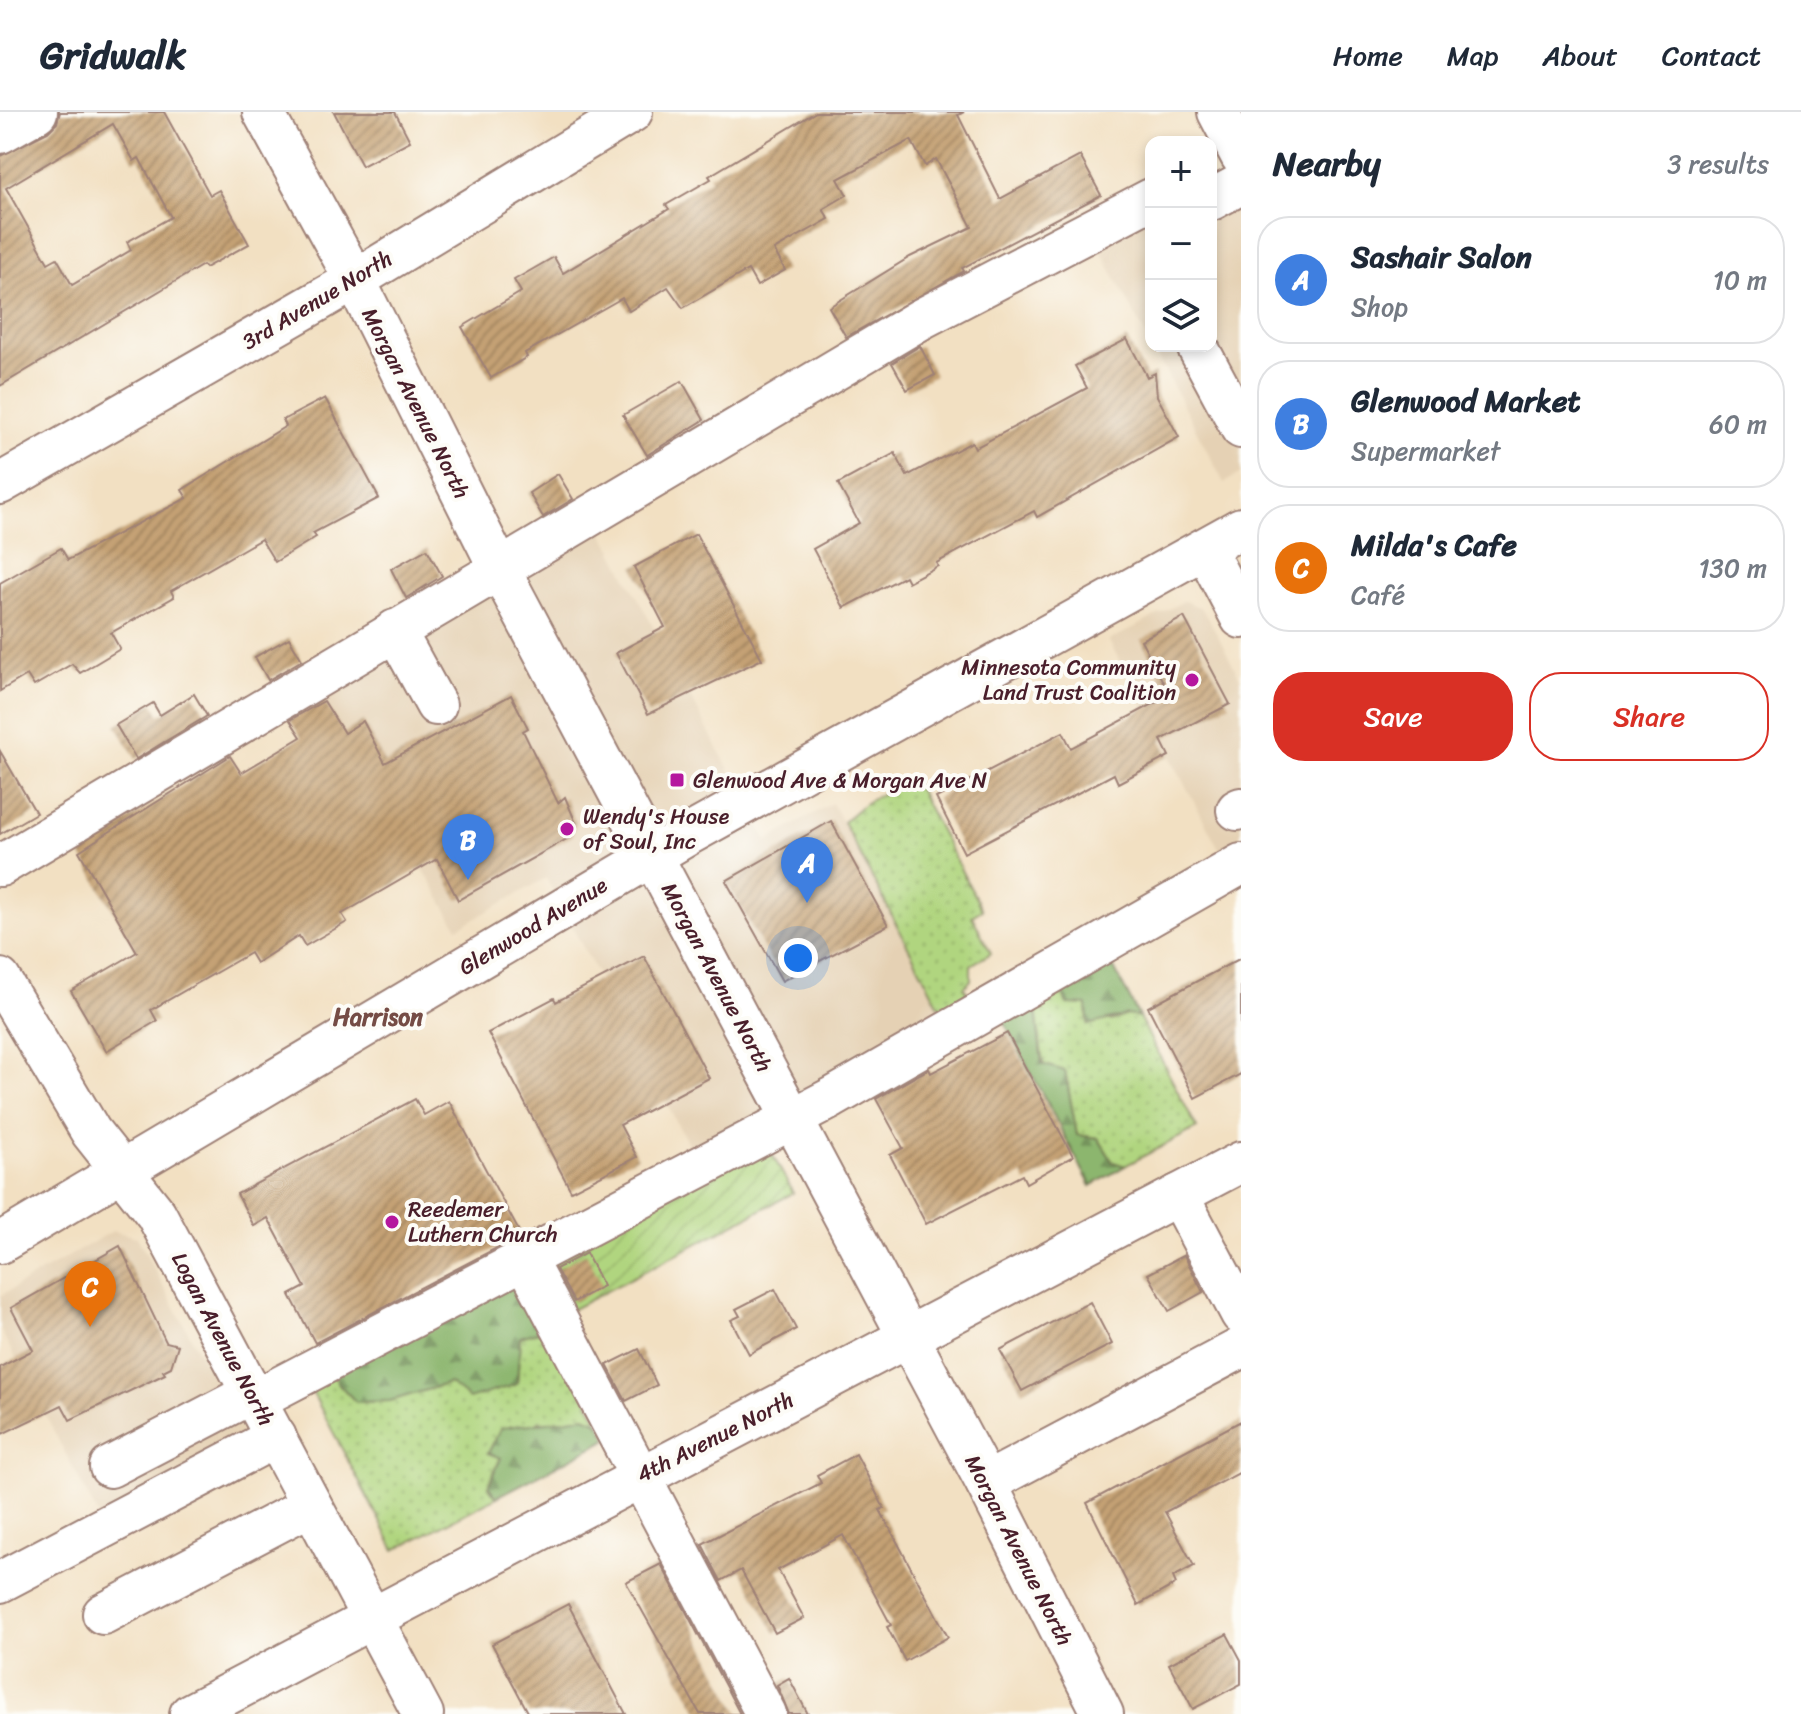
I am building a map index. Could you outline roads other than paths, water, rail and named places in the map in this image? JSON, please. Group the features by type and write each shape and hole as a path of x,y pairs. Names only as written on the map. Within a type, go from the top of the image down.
{"street":[{"path":"0,133 37,112"},
{"name":"Morgan Avenue North","path":"263,112 355,280 499,568 986,1483 1103,1714"},
{"name":"3rd Avenue North","path":"0,484 355,280 632,112"},
{"path":"1217,190 1235,162 1218,112"},
{"path":"0,866 921,319 1145,202"},
{"path":"1200,352 1241,428"},
{"name":"Glenwood Avenue","path":"0,1243 652,856 1241,528"},
{"path":"1205,549 1241,618"},
{"path":"395,630 436,705"},
{"path":"110,1467 525,1259 793,1119 1241,864"},
{"name":"Logan Avenue North","path":"0,979 91,1132 156,1214 423,1714"},
{"name":"4th Avenue North","path":"190,1714 1241,1162"},
{"path":"1178,1195 1241,1314"},
{"path":"525,1259 766,1714"},
{"path":"986,1483 1241,1348"},
{"path":"0,1582 276,1437"},
{"path":"103,1614 311,1505"}],"place":[{"name":"Minnesota Community Land Trust Coalition","path":"1192,680"},
{"name":"Glenwood Ave & Morgan Ave N","path":"677,780"},
{"name":"Wendy's House of Soul, Inc","path":"567,829"},
{"name":"Glenwood Market","path":"468,880"},
{"name":"Sashair Salon","path":"807,903"},
{"name":"Reedemer Luthern Church","path":"392,1222"},
{"name":"Milda's Cafe","path":"90,1327"}],"district":[{"name":"Harrison","path":"378,1017"}]}
